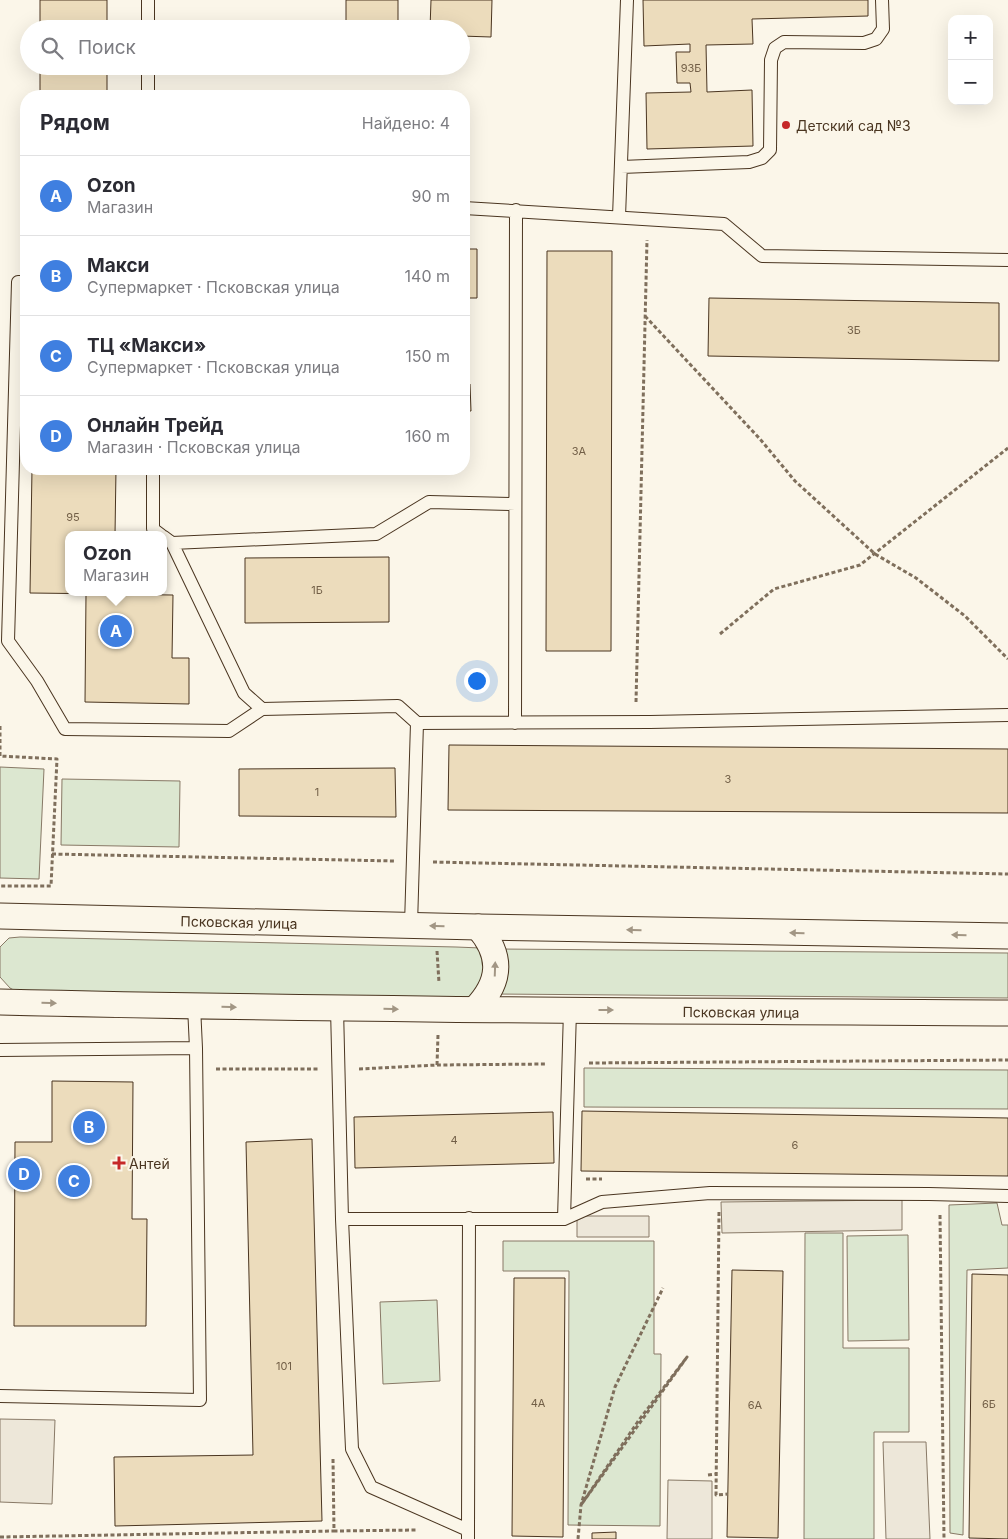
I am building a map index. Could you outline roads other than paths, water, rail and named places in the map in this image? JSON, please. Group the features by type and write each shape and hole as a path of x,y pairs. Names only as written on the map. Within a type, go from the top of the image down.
{"street":[{"name":"Псковская улица","path":"0,916 478,927 1008,936"},
{"path":"476,1009 490,991 496,969 494,953 488,938 478,927"},
{"name":"Псковская улица","path":"0,1002 337,1008 1008,1013"}],"lane":[{"path":"148,0 148,20"},
{"path":"619,217 627,0"},
{"path":"621,166 749,162 762,158 770,150 772,60 775,48 784,42 864,43 876,39 883,29 882,0"},
{"path":"148,75 148,90"},
{"path":"470,208 724,224 762,256 1008,260"},
{"path":"515,723 516,210"},
{"path":"20,282 18,282 8,641 37,681 65,729 229,732 262,709 398,706 416,723 635,722 1008,715"},
{"path":"153,475 153,529 156,531"},
{"path":"167,538 376,534 429,502 515,504"},
{"path":"167,540 244,693 262,709"},
{"path":"411,925 416,723"},
{"path":"0,1396 200,1400 194,1006"},
{"path":"337,1008 342,1219 352,1449 371,1487 468,1534 468,1218"},
{"path":"564,1219 570,1010"},
{"path":"0,1050 196,1048"},
{"path":"342,1219 564,1219 602,1202 719,1193 1008,1196"}],"place":[{"name":"Детский сад №3","path":"786,125"},
{"name":"Ozon","path":"116,631"},
{"name":"Макси","path":"89,1127"},
{"name":"Антей","path":"119,1163"},
{"name":"Онлайн Трейд","path":"24,1174"},
{"name":"ТЦ «Макси»","path":"74,1181"}]}
